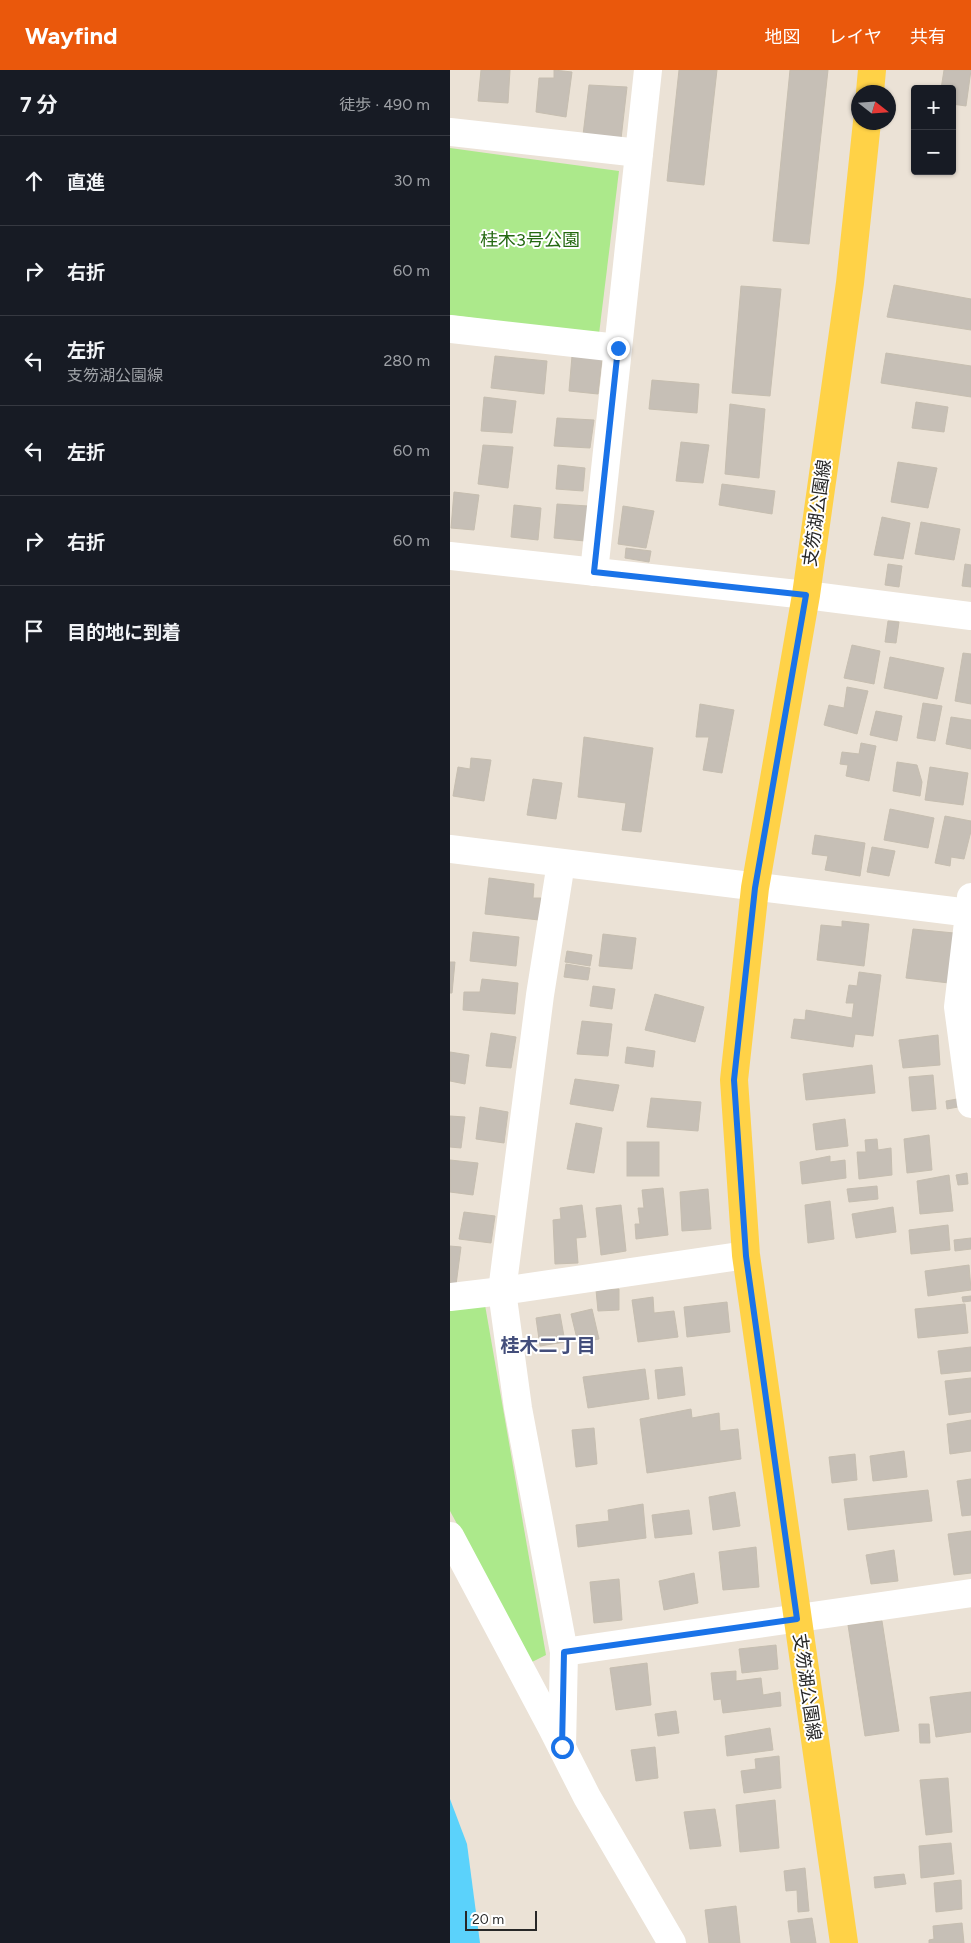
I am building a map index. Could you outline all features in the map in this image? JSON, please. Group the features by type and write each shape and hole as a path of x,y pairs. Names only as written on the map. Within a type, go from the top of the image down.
{"main road":[{"path":"871,85 872,70"},
{"name":"支笏湖公園線","path":"844,1943 746,1256 734,1080 755,888 806,595 850,283 866,130"}],"street":[{"path":"594,572 648,70"},
{"path":"450,132 639,152"},
{"path":"450,329 618,348"},
{"path":"450,556 806,595 971,616"},
{"path":"450,849 755,888 970,908 958,1007 971,1104"},
{"path":"561,863 540,995 502,1291 518,1408 564,1652 562,1747"},
{"path":"450,1297 746,1256"},
{"path":"450,1536 587,1797 672,1943"},
{"path":"564,1652 971,1593"}],"green space":[{"name":"桂木3号公園","path":"450,148 619,171 599,334 450,315"},
{"path":"485,1305 546,1655 532,1662 450,1511 450,1309"}],"water":[{"path":"450,1799 467,1844 480,1943 450,1943"}],"building":[{"path":"481,70 510,70 508,103 478,101"},
{"path":"554,70 572,72 566,117 536,112 539,78 554,78"},
{"path":"679,70 717,70 704,185 667,181"},
{"path":"790,70 828,70 809,244 773,241"},
{"path":"944,70 971,70 966,106 956,105 956,85 942,85"},
{"path":"589,85 627,87 621,139 583,135"},
{"path":"894,285 971,299 971,330 887,317"},
{"path":"741,286 781,289 770,396 732,393"},
{"path":"886,353 971,366 971,397 881,383"},
{"path":"495,356 547,361 544,394 491,388"},
{"path":"572,356 602,359 598,394 569,391"},
{"path":"652,380 699,384 697,413 649,409"},
{"path":"484,397 516,401 512,433 481,431"},
{"path":"916,402 948,407 944,432 912,428"},
{"path":"730,404 765,409 759,478 725,474"},
{"path":"557,418 594,420 590,448 554,446"},
{"path":"681,442 709,445 703,483 676,481"},
{"path":"483,445 513,447 508,488 478,484"},
{"path":"898,462 937,468 928,508 891,502"},
{"path":"558,465 585,468 583,491 556,489"},
{"path":"722,484 775,491 772,514 719,505"},
{"path":"454,492 479,495 474,530 451,528"},
{"path":"557,504 588,506 585,541 554,538"},
{"path":"514,505 541,508 538,540 511,537"},
{"path":"623,506 654,511 646,548 618,544"},
{"path":"882,517 910,523 903,559 874,555"},
{"path":"921,522 960,529 954,560 915,554"},
{"path":"626,548 651,551 649,562 625,558"},
{"path":"888,564 902,566 899,587 885,585"},
{"path":"965,564 971,565 971,587 962,586"},
{"path":"888,621 899,622 896,643 885,642"},
{"path":"852,645 880,651 874,684 844,678"},
{"path":"963,653 971,654 971,704 955,701"},
{"path":"890,657 944,668 937,699 884,688"},
{"path":"847,687 868,691 857,734 824,725 829,705 844,708"},
{"path":"923,703 942,706 935,741 917,738"},
{"path":"700,704 734,710 722,773 703,770 709,737 696,737"},
{"path":"876,711 902,716 897,741 870,735"},
{"path":"951,717 971,720 971,749 946,744"},
{"path":"584,737 653,748 641,832 622,830 626,803 578,797"},
{"path":"861,743 876,746 869,781 846,776 848,765 840,764 842,752 859,754"},
{"path":"471,758 491,760 484,801 453,796 458,767 470,769"},
{"path":"897,762 917,765 922,782 920,796 893,791"},
{"path":"930,767 968,773 963,805 925,800"},
{"path":"533,779 562,783 556,819 527,815"},
{"path":"890,809 934,818 928,848 884,840"},
{"path":"945,816 971,821 971,831 964,859 951,857 950,866 935,863"},
{"path":"815,835 865,843 860,876 825,870 828,856 812,854"},
{"path":"872,847 895,851 889,876 867,872"},
{"path":"489,878 534,884 533,898 541,898 539,920 485,914"},
{"path":"842,921 869,924 864,966 817,960 821,925 842,927"},
{"path":"913,929 954,933 949,983 906,978"},
{"path":"473,932 519,937 516,966 470,961"},
{"path":"603,934 636,938 632,969 599,966"},
{"path":"567,951 592,955 590,966 565,962"},
{"path":"450,962 455,962 452,993 450,993"},
{"path":"566,964 590,968 588,980 564,977"},
{"path":"859,972 881,975 873,1036 855,1034 853,1047 791,1038 794,1019 805,1020 806,1010 852,1018 854,1003 846,1003 849,985 857,986"},
{"path":"482,979 518,983 515,1014 463,1010 464,992 480,992"},
{"path":"593,986 615,989 612,1009 590,1006"},
{"path":"655,994 704,1007 695,1042 645,1030"},
{"path":"582,1021 612,1024 608,1056 577,1054"},
{"path":"491,1033 516,1037 511,1068 486,1066"},
{"path":"938,1035 940,1065 903,1068 899,1040"},
{"path":"627,1047 655,1051 653,1067 625,1063"},
{"path":"450,1052 469,1055 465,1084 450,1081"},
{"path":"872,1065 875,1093 806,1100 803,1074"},
{"path":"933,1075 936,1109 912,1111 909,1077"},
{"path":"575,1079 619,1085 613,1111 570,1104"},
{"path":"651,1098 701,1102 698,1131 647,1127"},
{"path":"957,1099 958,1107 947,1109 946,1101"},
{"path":"480,1107 508,1112 504,1143 476,1139"},
{"path":"450,1116 465,1117 461,1148 450,1147"},
{"path":"845,1119 848,1146 816,1150 813,1124"},
{"path":"576,1123 602,1128 594,1173 567,1169"},
{"path":"929,1135 932,1170 907,1173 904,1139"},
{"path":"877,1139 878,1150 891,1148 892,1175 859,1179 857,1152 866,1152 865,1140"},
{"path":"627,1142 659,1142 659,1176 627,1176"},
{"path":"830,1156 830,1162 845,1160 846,1178 802,1184 800,1162"},
{"path":"450,1160 478,1163 473,1195 450,1192"},
{"path":"967,1173 968,1184 958,1185 956,1175"},
{"path":"949,1175 953,1211 920,1214 917,1181"},
{"path":"877,1186 878,1199 849,1202 847,1189"},
{"path":"663,1188 668,1235 636,1239 635,1224 640,1224 638,1208 644,1208 642,1190"},
{"path":"708,1189 711,1229 682,1231 680,1192"},
{"path":"830,1201 834,1239 808,1243 805,1205"},
{"path":"582,1205 586,1237 576,1238 578,1263 555,1264 553,1220 561,1219 560,1208"},
{"path":"621,1205 626,1251 601,1255 596,1208"},
{"path":"893,1207 896,1232 856,1238 852,1214"},
{"path":"464,1212 495,1216 491,1243 459,1239"},
{"path":"948,1225 950,1250 911,1254 909,1230"},
{"path":"971,1238 971,1249 955,1251 954,1240"},
{"path":"450,1246 461,1247 456,1285 450,1285"},
{"path":"969,1265 971,1290 928,1296 925,1271"},
{"path":"619,1289 619,1310 598,1311 596,1290"},
{"path":"971,1296 971,1301 963,1302 962,1297"},
{"path":"653,1297 654,1313 674,1311 678,1337 638,1342 632,1300"},
{"path":"727,1302 730,1332 687,1337 684,1307"},
{"path":"965,1304 968,1333 918,1338 915,1309"},
{"path":"592,1309 599,1339 578,1343 571,1314"},
{"path":"560,1314 565,1342 540,1346 536,1318"},
{"path":"971,1347 971,1371 941,1374 938,1351"},
{"path":"682,1367 685,1395 658,1399 655,1370"},
{"path":"645,1369 649,1399 588,1408 583,1377"},
{"path":"971,1378 971,1412 949,1415 945,1381"},
{"path":"691,1409 692,1418 719,1413 720,1431 738,1429 741,1459 647,1473 640,1419"},
{"path":"971,1420 971,1451 950,1454 947,1424"},
{"path":"594,1428 597,1464 576,1467 572,1430"},
{"path":"904,1451 907,1477 873,1481 870,1456"},
{"path":"855,1454 857,1480 832,1483 829,1457"},
{"path":"971,1479 971,1515 962,1516 957,1481"},
{"path":"928,1490 932,1521 848,1530 844,1499"},
{"path":"735,1492 740,1526 713,1530 709,1497"},
{"path":"643,1504 646,1538 578,1547 576,1525 609,1521 608,1510"},
{"path":"689,1510 692,1534 655,1538 652,1515"},
{"path":"971,1531 971,1573 954,1575 948,1534"},
{"path":"756,1547 759,1587 723,1590 719,1552"},
{"path":"894,1550 898,1581 871,1584 866,1555"},
{"path":"694,1573 698,1603 664,1610 659,1581"},
{"path":"619,1579 622,1620 594,1623 590,1582"},
{"path":"882,1621 899,1731 865,1736 848,1625"},
{"path":"776,1645 778,1669 742,1673 739,1649"},
{"path":"647,1663 651,1705 616,1710 610,1668"},
{"path":"736,1671 736,1681 761,1678 763,1695 780,1692 781,1706 723,1713 721,1699 714,1700 711,1673"},
{"path":"971,1692 971,1732 936,1737 930,1697"},
{"path":"676,1711 679,1733 658,1736 655,1714"},
{"path":"919,1724 929,1724 930,1743 920,1743"},
{"path":"770,1728 773,1750 727,1756 725,1736"},
{"path":"655,1747 658,1778 636,1781 631,1750"},
{"path":"779,1756 781,1788 744,1793 741,1771 756,1769 755,1759"},
{"path":"948,1778 952,1832 926,1835 920,1780"},
{"path":"775,1800 779,1848 740,1852 736,1805"},
{"path":"715,1809 721,1846 690,1849 684,1812"},
{"path":"951,1843 954,1874 921,1878 919,1846"},
{"path":"805,1868 809,1911 798,1912 797,1890 786,1891 784,1871"},
{"path":"904,1874 906,1884 875,1888 874,1877"},
{"path":"961,1880 962,1909 936,1912 934,1883"},
{"path":"736,1906 740,1943 709,1943 705,1910"},
{"path":"812,1918 816,1943 791,1943 788,1921"},
{"path":"962,1923 964,1943 929,1943 929,1940 934,1939 933,1926"}],"district":[{"name":"桂木二丁目","path":"548,1345"}],"route":[{"path":"562,1747 564,1652 797,1619 746,1256 734,1080 755,888 806,595 594,572 618,348"}]}
